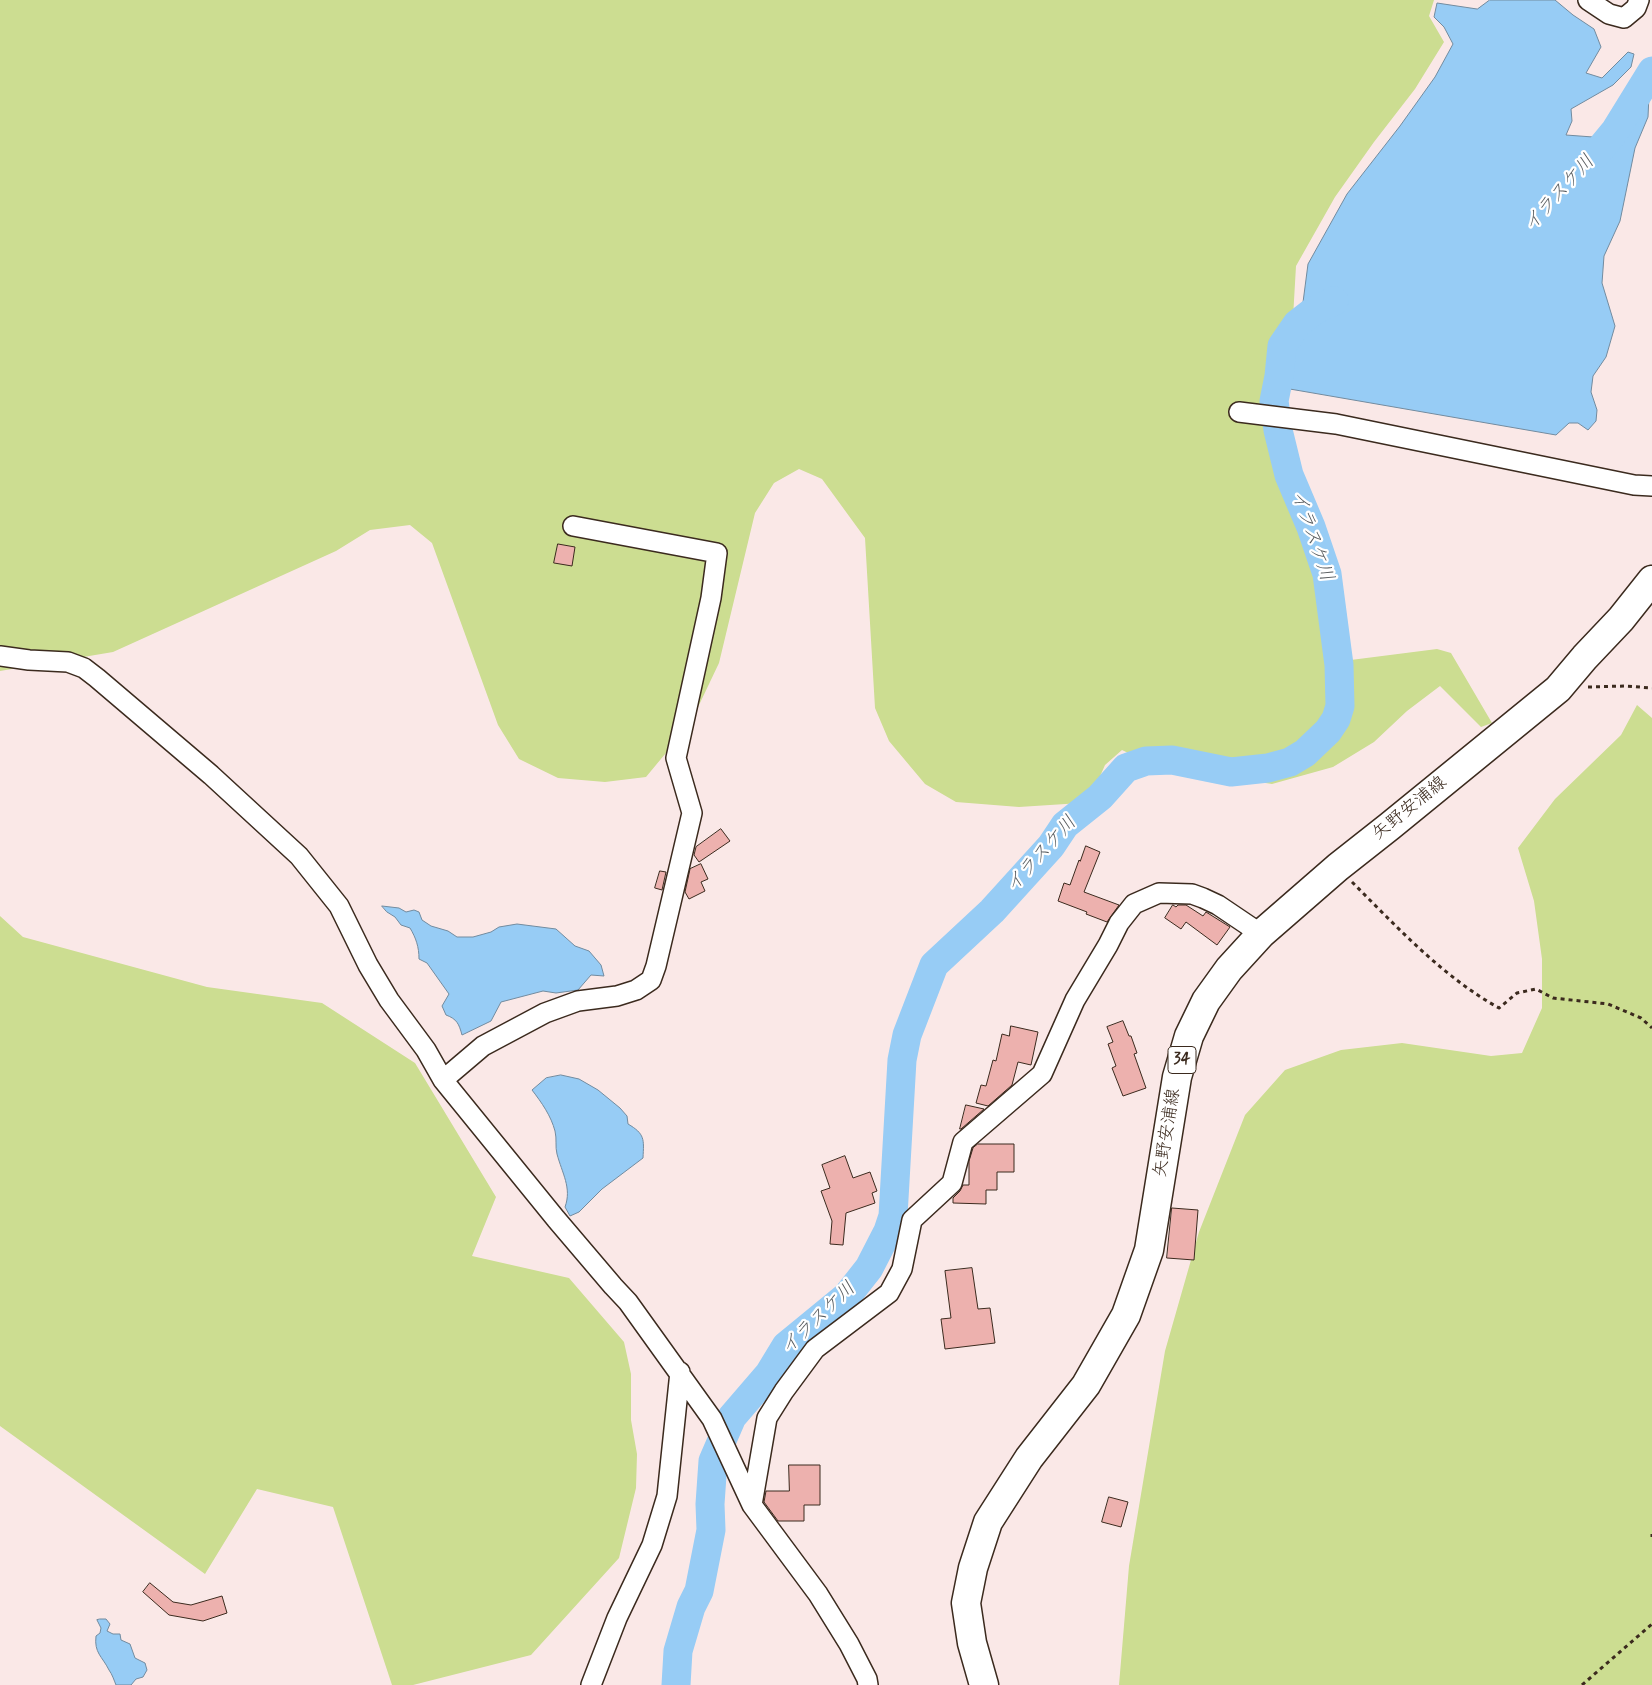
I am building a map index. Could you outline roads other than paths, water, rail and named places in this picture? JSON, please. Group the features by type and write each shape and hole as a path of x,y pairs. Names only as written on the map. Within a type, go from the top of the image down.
{"main road":[{"name":"矢野安浦線","path":"984,1685 972,1643 966,1603 972,1568 988,1522 1029,1458 1086,1385 1126,1315 1149,1250 1177,1077 1189,1036 1206,1000 1229,968 1261,934 1338,867 1558,689 1621,619 1652,580"}],"street":[{"path":"1588,0 1609,14 1624,18 1636,8 1639,0"},
{"path":"1239,412 1336,424 1634,485 1652,486"},
{"path":"443,1080 484,1046 545,1013 578,1000 616,996 636,990 651,980 656,966 692,813 676,758 711,598 717,553 573,526"},
{"path":"0,656 28,660 68,662 84,668 273,830 299,856 339,906 368,965 389,1000 426,1050 443,1080 556,1219 628,1302 680,1372 712,1420 752,1504 818,1594 849,1644 868,1685"},
{"path":"752,1504 767,1418 784,1391 815,1349 889,1293 902,1268 912,1220 952,1183 963,1142 1042,1074 1075,1000 1119,923 1134,904 1159,893 1192,894 1218,905 1261,934"},
{"path":"591,1685 618,1618 652,1545 667,1496 680,1372"}],"water":[{"path":"1490,0 1555,0 1594,29 1601,47 1586,73 1602,78 1628,52 1634,54 1631,67 1613,85 1571,109 1572,121 1566,135 1593,137 1606,133 1635,113 1649,95 1648,117 1635,148 1620,221 1604,256 1602,283 1615,326 1606,357 1593,376 1591,392 1597,410 1596,421 1588,430 1578,423 1569,423 1556,435 1284,388 1291,352 1299,333 1308,264 1347,194 1435,77 1453,44 1444,27 1434,17 1437,3 1477,9"},
{"path":"382,906 399,908 406,912 414,910 419,912 422,920 431,926 448,931 457,937 473,937 491,932 499,927 517,924 556,929 575,946 589,951 601,965 604,976 591,975 578,990 556,993 543,991 501,1002 491,1021 462,1035 457,1022 446,1015 442,1006 449,994 427,963 419,959 417,943 410,928 401,925"},
{"path":"561,1075 579,1079 598,1090 620,1108 627,1116 628,1124 640,1134 643,1146 643,1158 602,1189 579,1212 570,1216 565,1207 567,1187 556,1151 555,1131 546,1110 532,1090 546,1078"},
{"path":"106,1619 110,1624 107,1631 113,1634 120,1634 121,1640 130,1644 135,1658 145,1663 147,1670 143,1677 136,1679 131,1685 116,1685 97,1651 96,1636 100,1633 101,1628 97,1620"}],"waterway":[{"name":"イラスケ川","path":"1596,154 1615,131 1652,71"},
{"name":"イラスケ川","path":"676,1685 678,1651 691,1607 699,1591 711,1530 710,1504 713,1461 732,1417 769,1374 786,1346 847,1296 869,1268 888,1231 893,1216 902,1060 907,1035 934,965 992,911 1051,846 1065,825 1100,797 1126,768 1146,761 1172,760 1231,772 1268,768 1290,762 1305,753 1328,731 1336,719 1340,706 1339,665 1327,574 1311,527 1289,475 1278,430 1274,401 1282,346 1297,324 1315,310 1334,301"}]}
